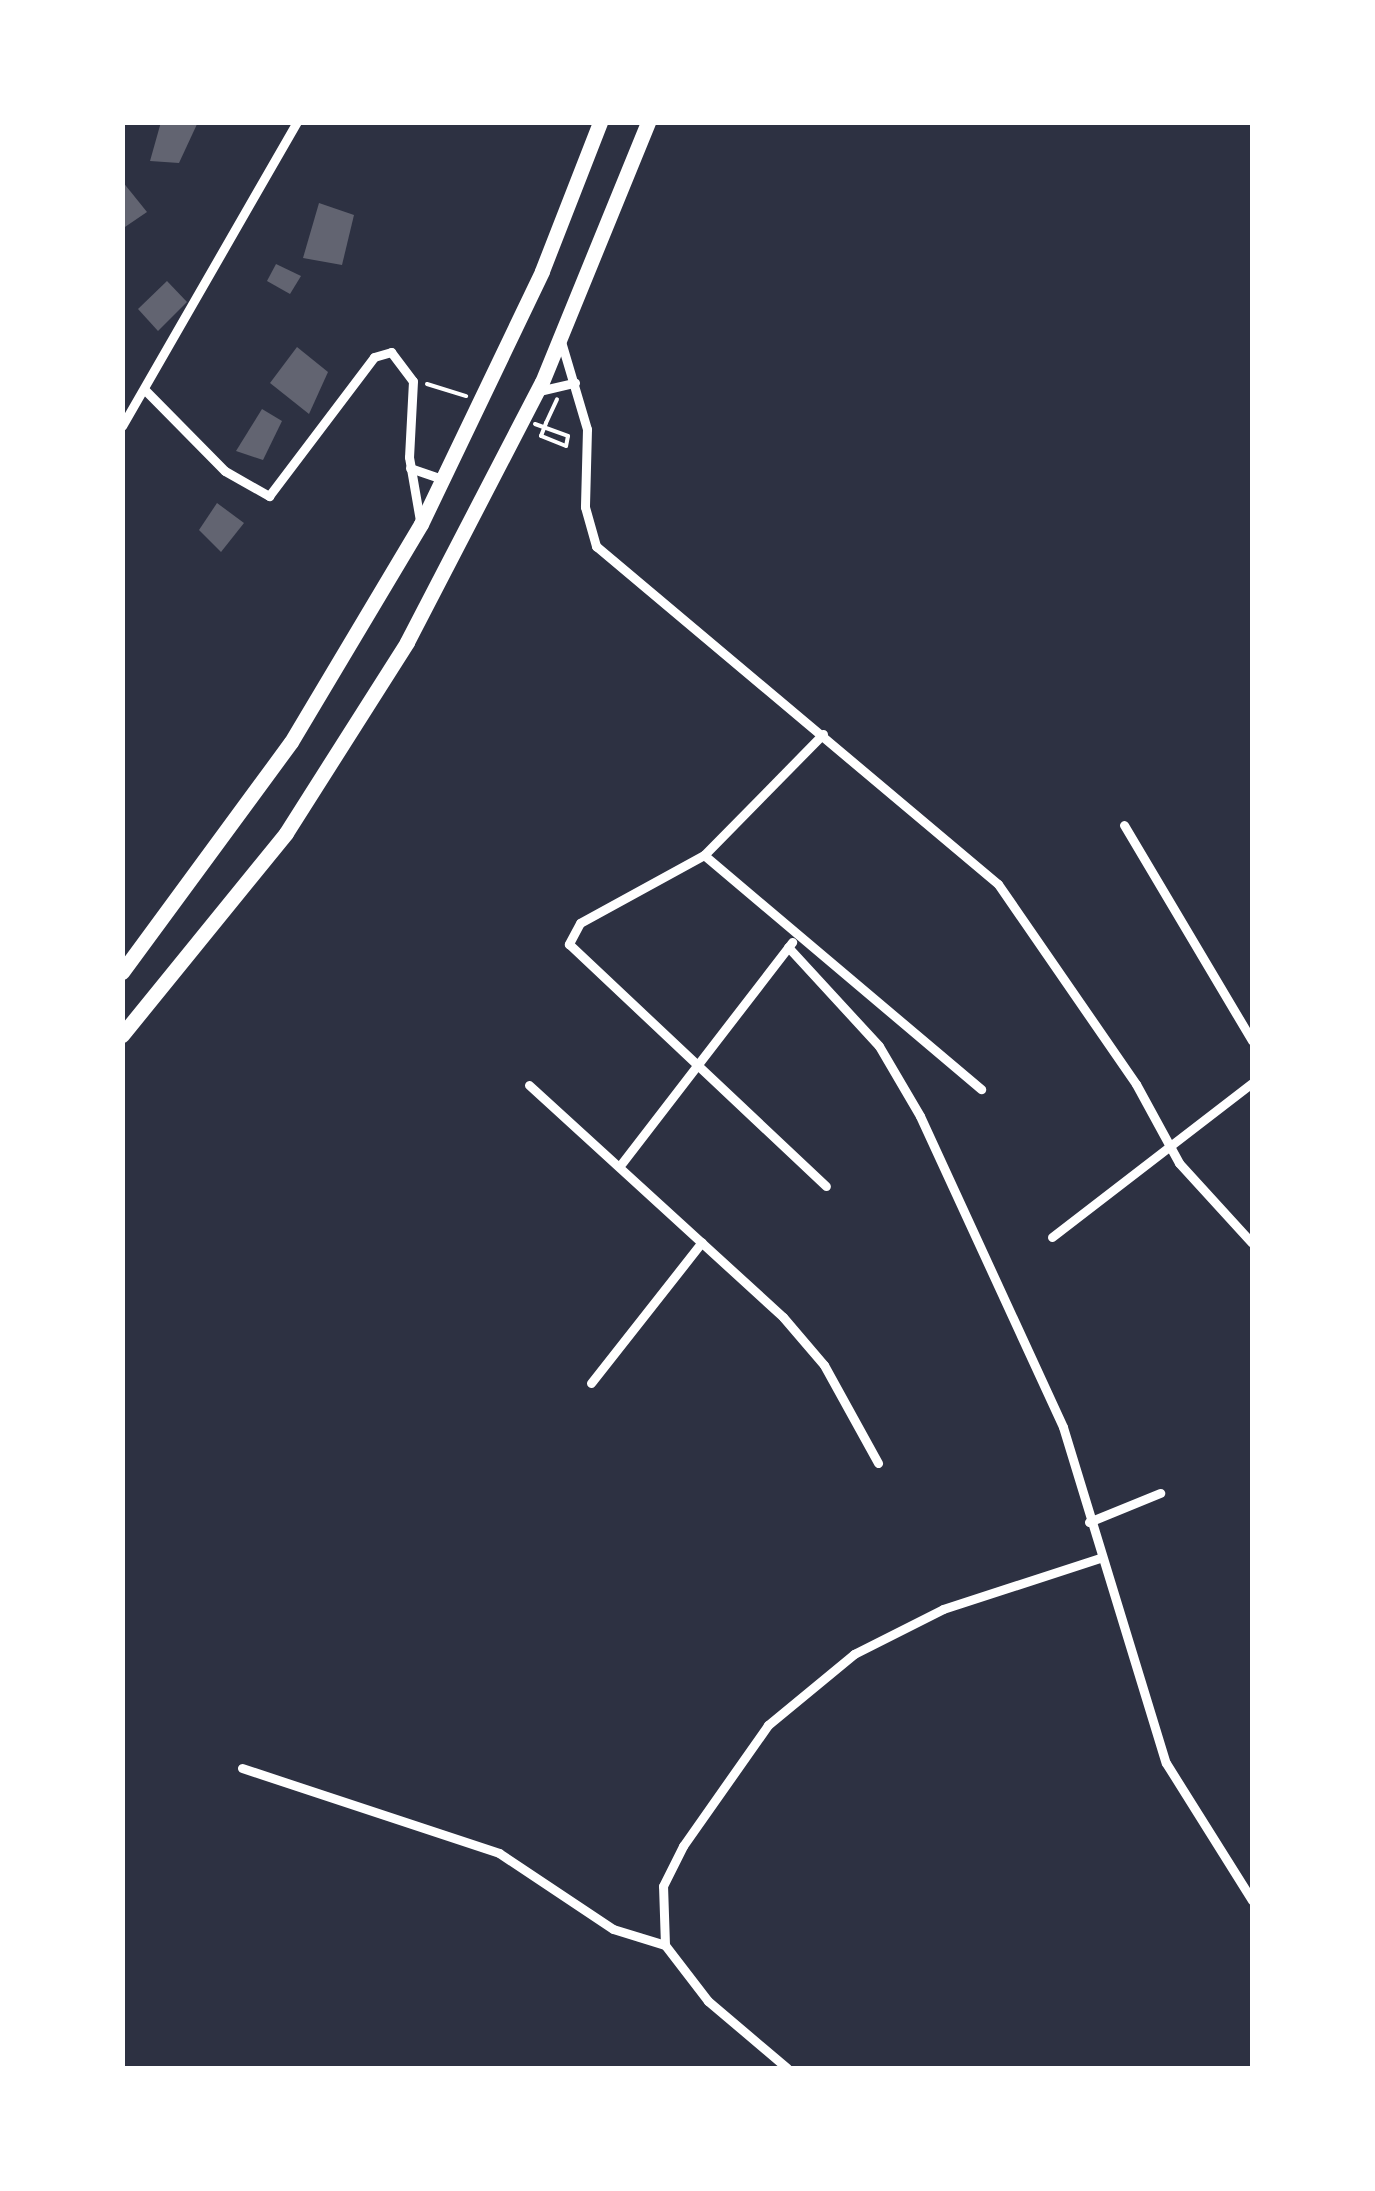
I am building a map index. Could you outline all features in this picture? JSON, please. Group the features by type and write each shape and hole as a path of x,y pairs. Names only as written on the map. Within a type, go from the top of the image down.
{"highway":[{"path":"122,972 291,742 421,524 600,122"},
{"path":"122,1035 327,775 438,588 537,391 648,122"}],"street":[{"path":"122,426 146,391 297,122"},
{"path":"560,338 575,383 596,546 823,734 1010,899 1168,1144 1252,1243"},
{"path":"146,391 225,471 269,496 374,358 391,352 413,381 410,468 421,524"},
{"path":"537,391 575,383"},
{"path":"410,468 432,482 444,479"},
{"path":"823,734 704,855 567,938 826,1186"},
{"path":"1124,824 1252,1041"},
{"path":"704,855 982,1089"},
{"path":"622,1163 797,936"},
{"path":"788,947 865,1028 907,1090 1032,1346 1166,1763 1252,1900"},
{"path":"1052,1237 1252,1083"},
{"path":"529,1085 622,1163 808,1343 878,1463"},
{"path":"591,1383 702,1242"},
{"path":"1089,1522 1160,1493"},
{"path":"665,1945 663,1886 682,1846 788,1704 891,1632 1100,1558"},
{"path":"242,1768 499,1853 613,1928 665,1945 708,2001 787,2068"}],"path":[{"path":"434,386 474,400"},
{"path":"529,422 568,436 566,446 541,436 563,386"}],"building":[{"path":"161,122 198,122 179,163 150,161"},
{"path":"122,181 147,212 122,229"},
{"path":"319,203 354,215 342,265 303,258"},
{"path":"276,264 301,276 290,294 267,281"},
{"path":"167,281 187,302 158,331 138,309"},
{"path":"297,347 328,372 309,414 270,383"},
{"path":"262,409 282,421 263,460 236,451"},
{"path":"217,503 244,523 221,552 199,530"}]}
